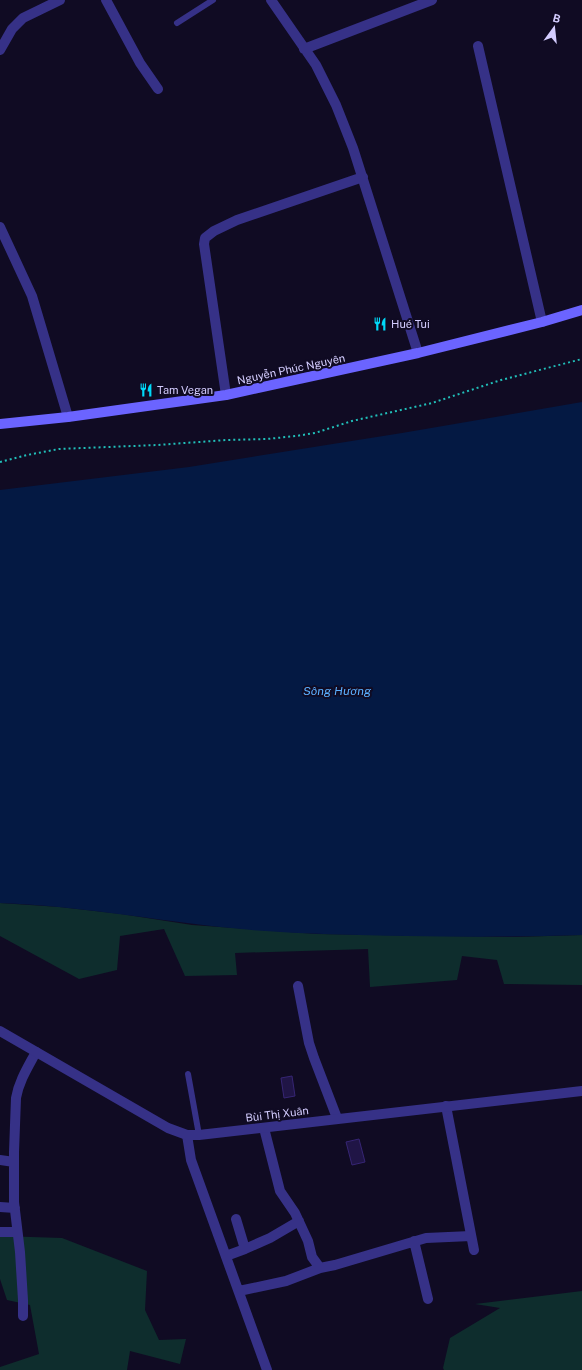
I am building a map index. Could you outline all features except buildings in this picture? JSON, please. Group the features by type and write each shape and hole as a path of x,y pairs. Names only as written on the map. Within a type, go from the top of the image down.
{"main road":[{"name":"Nguyễn Phúc Nguyên","path":"0,424 68,417 226,395 418,353 542,322 582,310"}],"street":[{"path":"0,50 12,29 22,18 60,0"},
{"path":"106,0 140,64 158,89"},
{"path":"270,0 316,65 336,105 363,178 418,353"},
{"path":"304,49 432,0"},
{"path":"478,46 542,322"},
{"path":"226,395 204,244 205,238 214,231 237,220 363,178"},
{"path":"0,227 32,296 68,417"},
{"path":"298,986 309,1043 337,1118"},
{"name":"Bùi Thị Xuân","path":"0,1031 168,1128 187,1135 264,1128 337,1118 582,1091"},
{"path":"23,1316 21,1268 15,1208 14,1162 16,1098 17,1090 36,1052"},
{"path":"446,1106 474,1250"},
{"path":"264,1128 280,1191 299,1221 308,1241 312,1257 320,1268"},
{"path":"187,1135 191,1160 267,1370"},
{"path":"0,1160 14,1162"},
{"path":"0,1207 15,1208"},
{"path":"236,1219 245,1249"},
{"path":"226,1256 270,1238 299,1221"},
{"path":"0,1232 17,1232"},
{"path":"239,1291 286,1281 320,1268 397,1248 414,1241 437,1237 471,1236"},
{"path":"414,1241 428,1299"}],"lane":[{"path":"177,23 213,0"},
{"path":"188,1074 199,1135"}],"path":[{"path":"0,462 59,449 267,439 315,433 352,421 432,403 501,380 582,359"}],"green space":[{"path":"0,903 60,907 121,914 192,925 317,934 515,937 582,935 582,985 504,984 497,960 462,956 457,980 370,987 368,949 235,953 237,975 185,976 164,929 120,936 117,970 79,979 0,936"},
{"path":"0,1236 62,1238 147,1271 145,1310 159,1340 186,1339 180,1364 130,1351 127,1370 0,1370 0,1367 39,1354 30,1305 7,1300 0,1279"},
{"path":"582,1291 582,1370 444,1370 443,1368 450,1338 500,1308 475,1304"}],"water":[{"name":"Sông Hương","path":"582,402 582,935 451,937 349,935 252,930 95,911 0,903 0,490 189,467 402,433"}],"place":[{"name":"Hué Tui","path":"380,324"},
{"name":"Tam Vegan","path":"146,390"}]}
